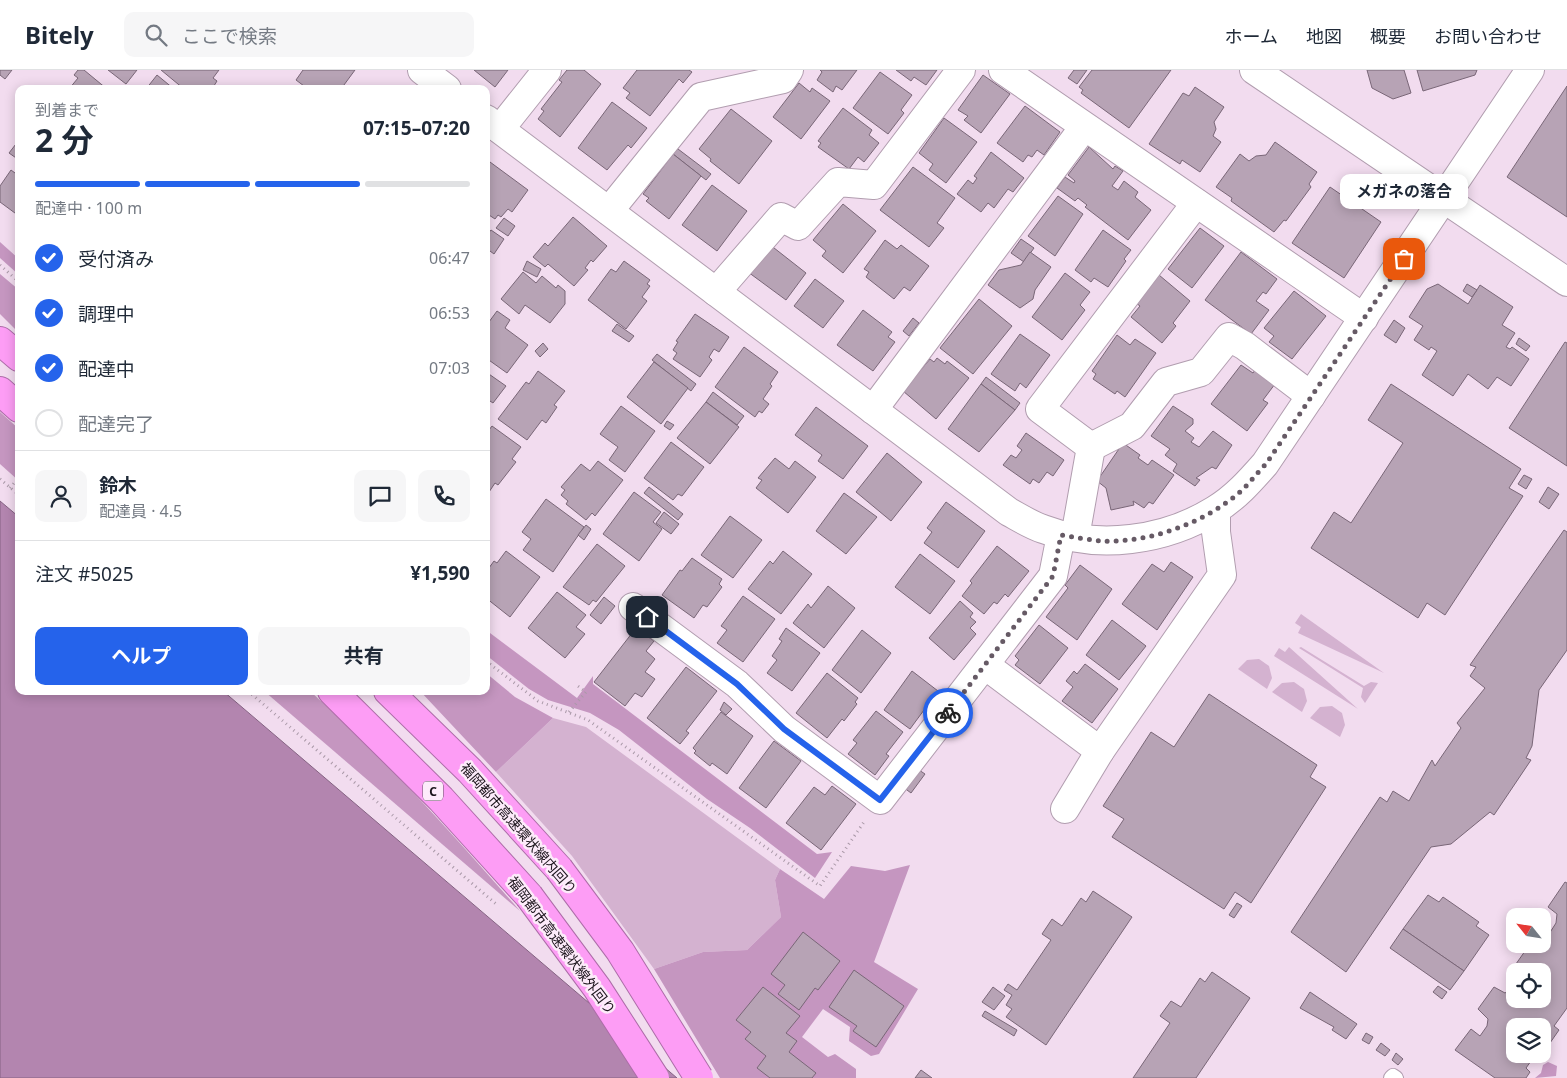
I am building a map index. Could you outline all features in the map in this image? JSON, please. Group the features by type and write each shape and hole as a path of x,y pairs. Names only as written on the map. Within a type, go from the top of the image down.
{"highway":[{"path":"0,340 15,353"},
{"path":"0,391 15,404"},
{"name":"福岡都市高速環状線外回り","path":"336,695 442,799 529,896 597,988 655,1078"},
{"name":"福岡都市高速環状線内回り","path":"392,695 470,771 559,870 620,951 699,1078"}],"street":[{"path":"422,70 442,85"},
{"path":"547,70 493,124 1009,512 1042,529 1068,536 1103,541 1134,539 1170,531 1216,510 1240,492 1266,464 1530,70"},
{"path":"609,211 701,97 783,78 789,70"},
{"path":"716,292 781,217 798,226 838,182 874,185 961,70"},
{"path":"1004,70 1084,127 1364,318"},
{"path":"1254,70 1567,282"},
{"path":"873,410 1084,127"},
{"path":"1091,447 1040,410 1196,203"},
{"path":"633,607 737,684 784,729 880,800 1053,576 1068,536 1091,447 1132,426 1166,382 1201,372 1229,338 1311,396"},
{"path":"1065,809 1100,751 1222,575 1216,532 1216,510"},
{"path":"985,665 1100,751"}],"lane":[{"path":"1392,1078 1393,1076 1396,1078"}],"path":[{"path":"0,265 15,278"},
{"path":"0,479 15,492"},
{"path":"10,488 15,482"},
{"path":"490,664 538,701 588,720 820,886 880,800"},
{"path":"569,712 586,692 575,684"},
{"path":"253,695 497,904"}],"shaded area":[{"path":"0,242 15,255 15,271 0,258"},
{"path":"0,274 15,287 15,329 0,314"},
{"path":"0,412 15,425 15,477 0,464"},
{"path":"0,501 15,514 15,695 228,695 677,1078 0,1078"},
{"path":"1301,614 1384,673 1298,633 1301,627 1295,623"},
{"path":"490,633 577,698 593,676 593,684 817,854 832,852 815,878 750,828 707,799 619,730 590,713 548,700 529,689 490,658"},
{"path":"1289,647 1358,709 1274,656 1279,648 1285,652"},
{"path":"1301,647 1364,686 1371,682 1378,683 1365,703 1361,697 1363,688 1299,648"},
{"path":"1259,659 1269,666 1272,678 1267,689 1238,669 1247,660"},
{"path":"490,676 515,697 553,718 496,772 424,695 490,695"},
{"path":"1294,682 1304,689 1307,701 1302,712 1272,692 1282,683"},
{"path":"269,695 314,695 418,798 520,911"},
{"path":"1332,706 1342,713 1345,725 1340,737 1310,718 1320,707"},
{"path":"553,718 586,727 780,869 775,880 781,917 747,950 703,952 654,969 572,856 496,772"},
{"path":"910,865 874,962 918,989 879,1054 871,1056 849,1041 850,1027 823,1009 802,1037 828,1057 835,1054 856,1069 856,1078 720,1078 654,969 703,952 747,950 781,917 775,880 780,869 824,899 851,866 885,871"},
{"path":"1550,1063 1557,1066 1556,1076 1535,1078 1541,1073 1543,1065"}],"building":[{"path":"0,70 12,70 5,79 0,75"},
{"path":"78,70 84,70 102,85 72,85 78,78 74,75"},
{"path":"108,70 137,70 126,84"},
{"path":"161,70 219,70 213,78 217,81 214,85 179,85"},
{"path":"303,70 355,70 344,85 303,85 296,80"},
{"path":"474,70 508,70 495,87"},
{"path":"567,70 584,70 601,84 560,137 538,119 544,111 541,109 562,82 559,80"},
{"path":"637,70 689,70 692,72 683,83 679,79 650,116 626,98 630,93 623,88"},
{"path":"820,70 857,70 842,90 836,86 833,92 817,80 822,72"},
{"path":"896,70 937,70 926,85 914,77 911,81"},
{"path":"1074,70 1087,70 1077,84 1068,78"},
{"path":"1092,70 1171,70 1129,128 1081,93 1083,90 1079,87"},
{"path":"1367,70 1404,70 1411,93 1393,99 1372,88"},
{"path":"1417,70 1477,70 1475,75 1423,91"},
{"path":"880,72 912,95 901,110 904,113 888,134 853,108"},
{"path":"157,75 169,85 149,85"},
{"path":"983,75 1010,94 981,133 964,120 968,116 958,110"},
{"path":"799,83 810,92 812,88 830,101 801,139 773,117"},
{"path":"1567,86 1567,217 1507,177"},
{"path":"1195,87 1224,107 1214,122 1216,129 1213,136 1221,142 1200,172 1182,160 1180,164 1149,144 1183,93 1189,96"},
{"path":"612,102 647,128 631,148 628,145 607,170 578,148"},
{"path":"1025,106 1060,132 1044,155 1037,150 1032,157 1028,155 1023,162 997,143"},
{"path":"843,108 872,130 869,135 879,143 864,162 858,157 849,169 818,147 821,143 818,141"},
{"path":"731,109 772,141 739,184 710,161 711,159 699,149"},
{"path":"944,118 977,142 946,183 929,170 933,164 919,153"},
{"path":"1275,142 1317,172 1309,184 1311,187 1286,221 1284,220 1274,232 1231,201 1232,198 1216,187 1240,154 1249,161 1256,156 1266,155"},
{"path":"15,145 15,157 9,153"},
{"path":"1089,147 1113,169 1115,166 1123,171 1112,186 1118,190 1124,181 1138,192 1135,197 1151,210 1128,240 1085,207 1087,205 1078,198 1075,201 1057,188 1065,177 1074,183 1075,181 1068,175"},
{"path":"678,149 711,174 706,180 673,154"},
{"path":"991,152 1024,178 1013,192 1008,189 994,208 988,203 981,212 957,194 968,180 973,184 977,178 974,176"},
{"path":"673,154 701,176 669,219 646,201 649,198 643,194"},
{"path":"490,162 528,190 512,212 508,209 501,217 498,215 495,219 490,216"},
{"path":"913,167 955,198 937,223 944,228 929,247 880,210"},
{"path":"11,170 15,173 15,213 0,202 0,186"},
{"path":"712,185 747,211 717,251 682,225"},
{"path":"1330,187 1381,222 1344,278 1292,243"},
{"path":"1058,196 1083,214 1055,256 1028,236"},
{"path":"843,204 876,231 843,273 822,256 826,251 813,240"},
{"path":"573,217 607,246 593,262 591,260 585,268 588,270 574,286 548,264 545,267 533,257 545,243 548,246"},
{"path":"504,218 515,226 508,236 496,228"},
{"path":"1200,228 1224,246 1192,288 1168,269"},
{"path":"491,230 504,239 494,254 490,251"},
{"path":"1103,230 1131,250 1124,259 1126,261 1108,287 1094,278 1091,282 1075,270"},
{"path":"1021,239 1034,248 1024,262 1011,253"},
{"path":"885,240 897,249 901,245 929,266 910,291 904,287 894,299 866,277 869,272 864,269"},
{"path":"769,244 806,273 786,300 748,272"},
{"path":"1030,252 1051,267 1035,290 1033,299 1020,308 988,285 999,270 1021,265"},
{"path":"1241,252 1277,279 1266,294 1263,292 1256,301 1269,310 1251,334 1205,300"},
{"path":"527,261 541,269 537,277 523,270"},
{"path":"624,261 650,280 647,284 650,286 642,297 647,301 626,329 588,300 611,269 616,272"},
{"path":"523,272 536,283 542,276 556,288 558,285 565,291 565,304 550,323 525,305 519,314 501,299"},
{"path":"1065,273 1090,292 1080,305 1085,310 1062,340 1032,317"},
{"path":"1159,275 1190,301 1173,323 1176,326 1162,343 1131,317 1140,306 1136,303"},
{"path":"815,279 844,301 823,328 794,306"},
{"path":"1438,284 1468,304 1480,285 1513,307 1502,325 1515,333 1506,347 1510,349 1512,347 1529,359 1511,386 1497,377 1488,389 1468,374 1453,396 1422,375 1437,351 1431,347 1429,350 1414,340 1423,326 1409,317 1427,289"},
{"path":"1467,284 1477,290 1472,297 1463,291"},
{"path":"1294,291 1326,316 1292,359 1269,342 1274,336 1264,328"},
{"path":"979,299 1012,326 973,374 940,348"},
{"path":"863,310 892,332 888,337 895,342 873,371 837,345"},
{"path":"497,311 510,320 505,328 528,345 507,373 490,361 490,321"},
{"path":"695,314 729,337 719,352 714,349 709,357 712,360 700,377 673,359 677,353 673,350 678,342 676,341"},
{"path":"913,318 919,323 909,336 903,331"},
{"path":"1394,320 1405,328 1396,343 1384,335"},
{"path":"617,324 634,336 629,342 612,331"},
{"path":"1020,334 1050,355 1026,388 1020,383 1015,391 991,374"},
{"path":"1117,335 1130,345 1135,339 1156,353 1125,397 1117,391 1115,394 1093,379 1096,374 1092,371"},
{"path":"1519,338 1530,346 1526,351 1516,344"},
{"path":"1565,342 1567,343 1567,466 1509,428"},
{"path":"543,343 548,349 540,357 535,351"},
{"path":"744,347 778,372 770,384 772,386 763,399 769,404 762,413 759,411 755,417 715,387"},
{"path":"657,354 696,384 691,391 652,360"},
{"path":"937,358 945,364 947,361 969,378 936,419 903,391 930,359 934,362"},
{"path":"654,362 688,388 661,424 627,397"},
{"path":"1241,365 1253,373 1255,370 1275,384 1263,400 1268,403 1247,431 1211,404"},
{"path":"538,371 565,391 554,405 557,407 546,423 542,420 527,440 498,419 526,382 529,384"},
{"path":"490,375 506,386 493,403 490,401"},
{"path":"986,377 1020,403 1015,410 981,384"},
{"path":"981,384 1015,410 979,452 948,429"},
{"path":"1391,384 1521,469 1509,488 1523,496 1445,615 1427,603 1418,618 1311,548 1334,512 1351,523 1403,443 1368,420"},
{"path":"713,392 744,416 737,425 706,402"},
{"path":"706,402 739,427 710,464 677,438"},
{"path":"621,406 655,431 625,472 609,460 618,447 600,434"},
{"path":"1173,406 1193,419 1193,424 1185,431 1194,438 1191,442 1199,447 1213,431 1232,445 1216,469 1212,467 1196,478 1200,480 1195,486 1173,471 1177,464 1165,455 1170,449 1151,436"},
{"path":"816,407 868,446 843,479 818,461 822,455 795,435"},
{"path":"667,421 674,425 670,430 664,426"},
{"path":"492,426 521,447 512,459 516,462 498,485 495,483 490,490 490,429"},
{"path":"1026,433 1064,460 1053,476 1047,472 1039,483 1033,479 1030,484 1003,465 1011,455 1016,458 1022,450 1017,446"},
{"path":"671,442 704,467 682,496 678,494 673,500 644,478"},
{"path":"1123,443 1140,455 1138,458 1148,465 1152,460 1174,475 1153,504 1149,502 1144,508 1133,501 1134,505 1111,510 1106,488 1097,481"},
{"path":"887,453 922,482 891,521 856,492"},
{"path":"775,458 789,469 795,461 816,477 788,513 756,488 762,480 758,478"},
{"path":"598,461 623,480 595,516 592,513 586,520 566,504 568,501 561,495 565,490 561,487 581,464 590,471"},
{"path":"1524,475 1532,479 1526,489 1518,484"},
{"path":"649,487 683,514 678,520 644,493"},
{"path":"1548,487 1559,494 1549,509 1539,502"},
{"path":"634,492 661,512 653,522 662,529 639,561 603,534"},
{"path":"844,493 877,517 846,554 816,531"},
{"path":"546,499 584,527 553,572 523,550 531,539 522,532"},
{"path":"946,502 985,531 958,568 924,543 932,532 927,528"},
{"path":"664,512 679,524 671,534 656,523"},
{"path":"730,516 762,540 733,578 701,555"},
{"path":"586,525 591,529 584,540 578,535"},
{"path":"1564,530 1567,532 1567,650 1539,690 1532,746 1526,758 1531,760 1494,815 1490,812 1451,844 1431,847 1346,972 1291,932 1380,797 1387,802 1393,791 1409,801 1432,760 1435,766 1461,728 1457,723 1485,688 1470,676 1476,667 1470,665"},
{"path":"597,544 625,566 596,602 593,600 589,605 563,587"},
{"path":"997,546 1029,571 1008,597 1005,594 997,604 994,602 984,614 962,596 972,583 970,581"},
{"path":"506,551 540,577 510,617 490,601 490,566 494,561 497,563"},
{"path":"783,551 812,574 781,614 748,589 770,561 773,564"},
{"path":"920,554 955,581 930,614 895,587"},
{"path":"692,558 722,579 719,584 722,587 707,607 703,605 694,618 662,595 680,570 682,571"},
{"path":"1171,562 1193,577 1157,630 1122,604 1152,564 1164,572"},
{"path":"1080,565 1112,589 1077,640 1046,617 1068,588 1065,585"},
{"path":"828,586 855,608 824,648 793,623 808,604 811,608"},
{"path":"557,592 586,615 576,627 585,634 565,658 528,628"},
{"path":"743,596 775,619 743,662 717,643 727,630 721,626"},
{"path":"604,597 615,606 601,624 590,615"},
{"path":"960,601 973,613 970,617 976,622 970,628 976,634 954,660 929,638"},
{"path":"1112,620 1146,646 1119,680 1086,655"},
{"path":"1039,625 1068,648 1040,684 1015,665 1019,660 1015,656"},
{"path":"636,628 654,641 646,651 655,659 645,672 655,679 642,697 635,693 625,706 594,682"},
{"path":"786,628 820,653 792,691 767,673 777,660 772,656 782,641 779,639"},
{"path":"862,630 891,653 861,693 832,670"},
{"path":"1085,664 1118,689 1092,723 1062,701 1073,687 1066,681 1074,671 1077,674"},
{"path":"686,667 717,691 686,731 689,733 680,744 647,718"},
{"path":"912,671 938,691 910,729 884,710"},
{"path":"827,673 858,698 855,702 857,704 844,721 842,719 827,738 796,713"},
{"path":"1209,694 1317,765 1310,777 1326,787 1251,903 1235,892 1224,909 1112,837 1124,819 1103,806 1151,732 1174,747"},
{"path":"724,702 732,709 726,715 720,710"},
{"path":"876,711 903,732 886,754 889,756 875,775 848,754 857,743 853,740"},
{"path":"721,712 753,736 727,774 712,763 710,766 694,753 696,751 693,748"},
{"path":"774,741 801,761 766,808 739,788"},
{"path":"916,768 925,774 911,793 903,787"},
{"path":"832,786 856,804 821,850 786,823 814,787 825,795"},
{"path":"1565,882 1567,883 1567,1008 1554,1026 1559,1030 1551,1042 1551,1018 1506,1018 1506,1063 1530,1063 1526,1068 1530,1072 1526,1078 1495,1078 1455,1050 1471,1029 1480,1036 1487,1026 1488,1019 1478,1009 1494,987 1506,992 1506,1008 1551,1008 1551,963 1517,963 1524,953 1551,953 1551,931 1556,923 1557,914 1548,907"},
{"path":"1093,891 1132,917 1046,1045 1006,1017 1012,1009 1006,1005 1012,995 1004,990 1008,984 1017,990 1051,940 1042,934 1052,919 1062,926 1081,898 1086,902"},
{"path":"1428,895 1439,902 1443,897 1479,922 1476,926 1489,935 1464,971 1403,929"},
{"path":"1237,903 1242,906 1234,918 1229,915"},
{"path":"1403,929 1464,971 1450,990 1390,948"},
{"path":"803,932 840,961 818,990 815,988 799,1010 778,994 785,985 771,974"},
{"path":"854,970 904,1006 876,1047 853,1031 857,1026 829,1007"},
{"path":"1212,972 1250,998 1196,1078 1133,1078 1170,1023 1160,1016 1171,1001 1181,1007 1200,978 1205,982"},
{"path":"1438,986 1447,992 1442,999 1433,992"},
{"path":"763,987 800,1016 786,1033 797,1041 789,1052 816,1073 812,1078 770,1078 757,1068 766,1056 745,1039 751,1032 736,1020"},
{"path":"993,987 1005,996 994,1010 982,1002"},
{"path":"1310,992 1357,1024 1346,1039 1332,1030 1334,1027 1300,1008"},
{"path":"985,1011 1017,1030 1014,1036 982,1016"},
{"path":"1366,1033 1373,1037 1369,1044 1362,1040"},
{"path":"1381,1043 1390,1050 1385,1056 1376,1050"},
{"path":"1396,1053 1403,1059 1398,1065 1392,1060"},
{"path":"921,1070 932,1078 915,1078"}],"way so far":[{"path":"948,713 1053,576 1061,535 1103,541 1134,539 1170,531 1194,522 1216,510 1240,492 1266,464 1404,259"}],"place":[{"name":"メガネの落合","path":"1404,259"}],"route":[{"path":"647,617 737,684 784,729 880,800 948,713"}]}
